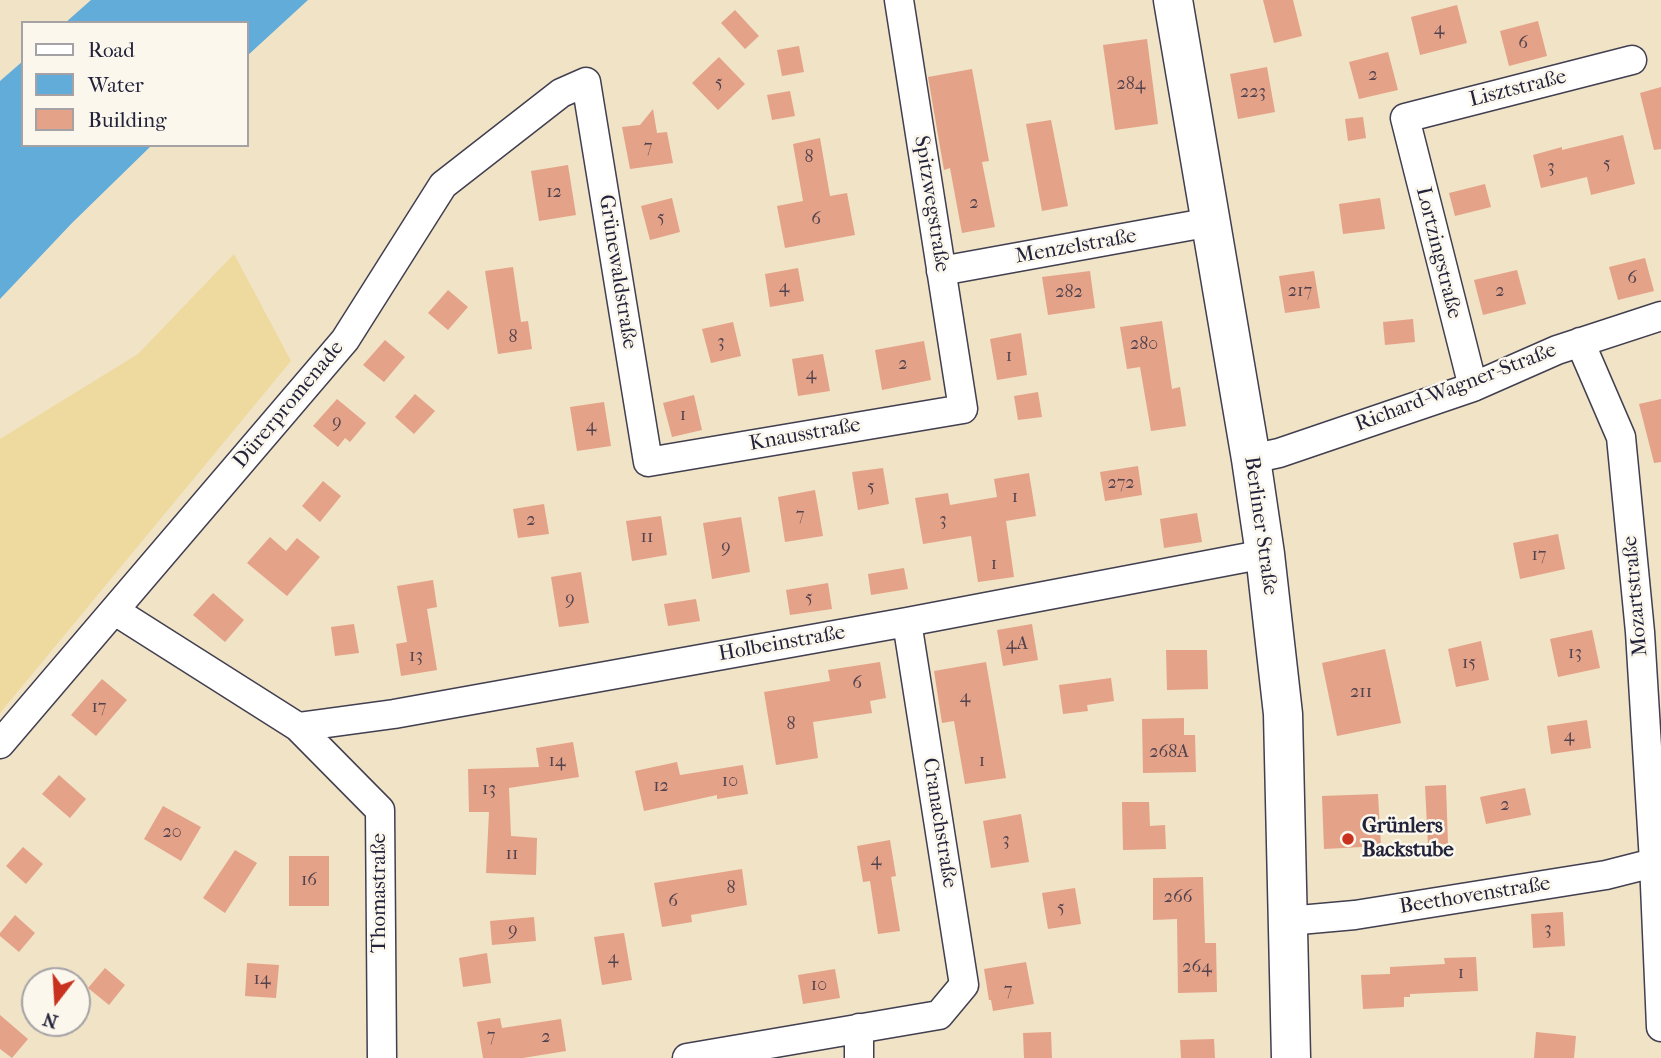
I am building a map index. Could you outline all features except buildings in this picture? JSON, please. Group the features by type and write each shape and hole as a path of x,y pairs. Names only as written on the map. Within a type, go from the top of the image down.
{"main road":[{"name":"Berliner Straße","path":"1173,0 1251,459 1283,714 1291,1058"}],"street":[{"name":"Spitzwegstraße","path":"899,0 963,409"},
{"name":"Lisztstraße","path":"1405,118 1632,60"},
{"name":"Grünewaldstraße","path":"586,82 648,462"},
{"name":"Dürerpromenade","path":"0,744 345,340 443,185 561,93 586,82"},
{"name":"Lortzingstraße","path":"1405,118 1473,387"},
{"name":"Menzelstraße","path":"941,271 1211,222"},
{"name":"Richard-Wagner-Straße","path":"1251,459 1279,453 1473,387 1557,350 1661,316"},
{"name":"Mozartstraße","path":"1580,342 1621,437 1651,629 1661,1027"},
{"name":"Knausstraße","path":"648,462 963,409"},
{"name":"Holbeinstraße","path":"298,727 394,714 907,622 1265,554"},
{"name":"Thomastraße","path":"115,611 298,727 380,810 382,1058"},
{"name":"Cranachstraße","path":"859,1028 939,1015 964,985 907,622"},
{"name":"Beethovenstraße","path":"1288,921 1355,915 1606,875 1658,861"},
{"path":"687,1058 859,1028 859,1058"}],"sand":[{"path":"234,254 291,361 0,713 0,439 138,354"}],"water":[{"path":"91,0 308,0 248,55 248,21 67,21"},
{"path":"21,63 21,147 150,147 72,223 0,299 0,81"}],"place":[{"name":"Grünlers Backstube","path":"1348,839"}]}
